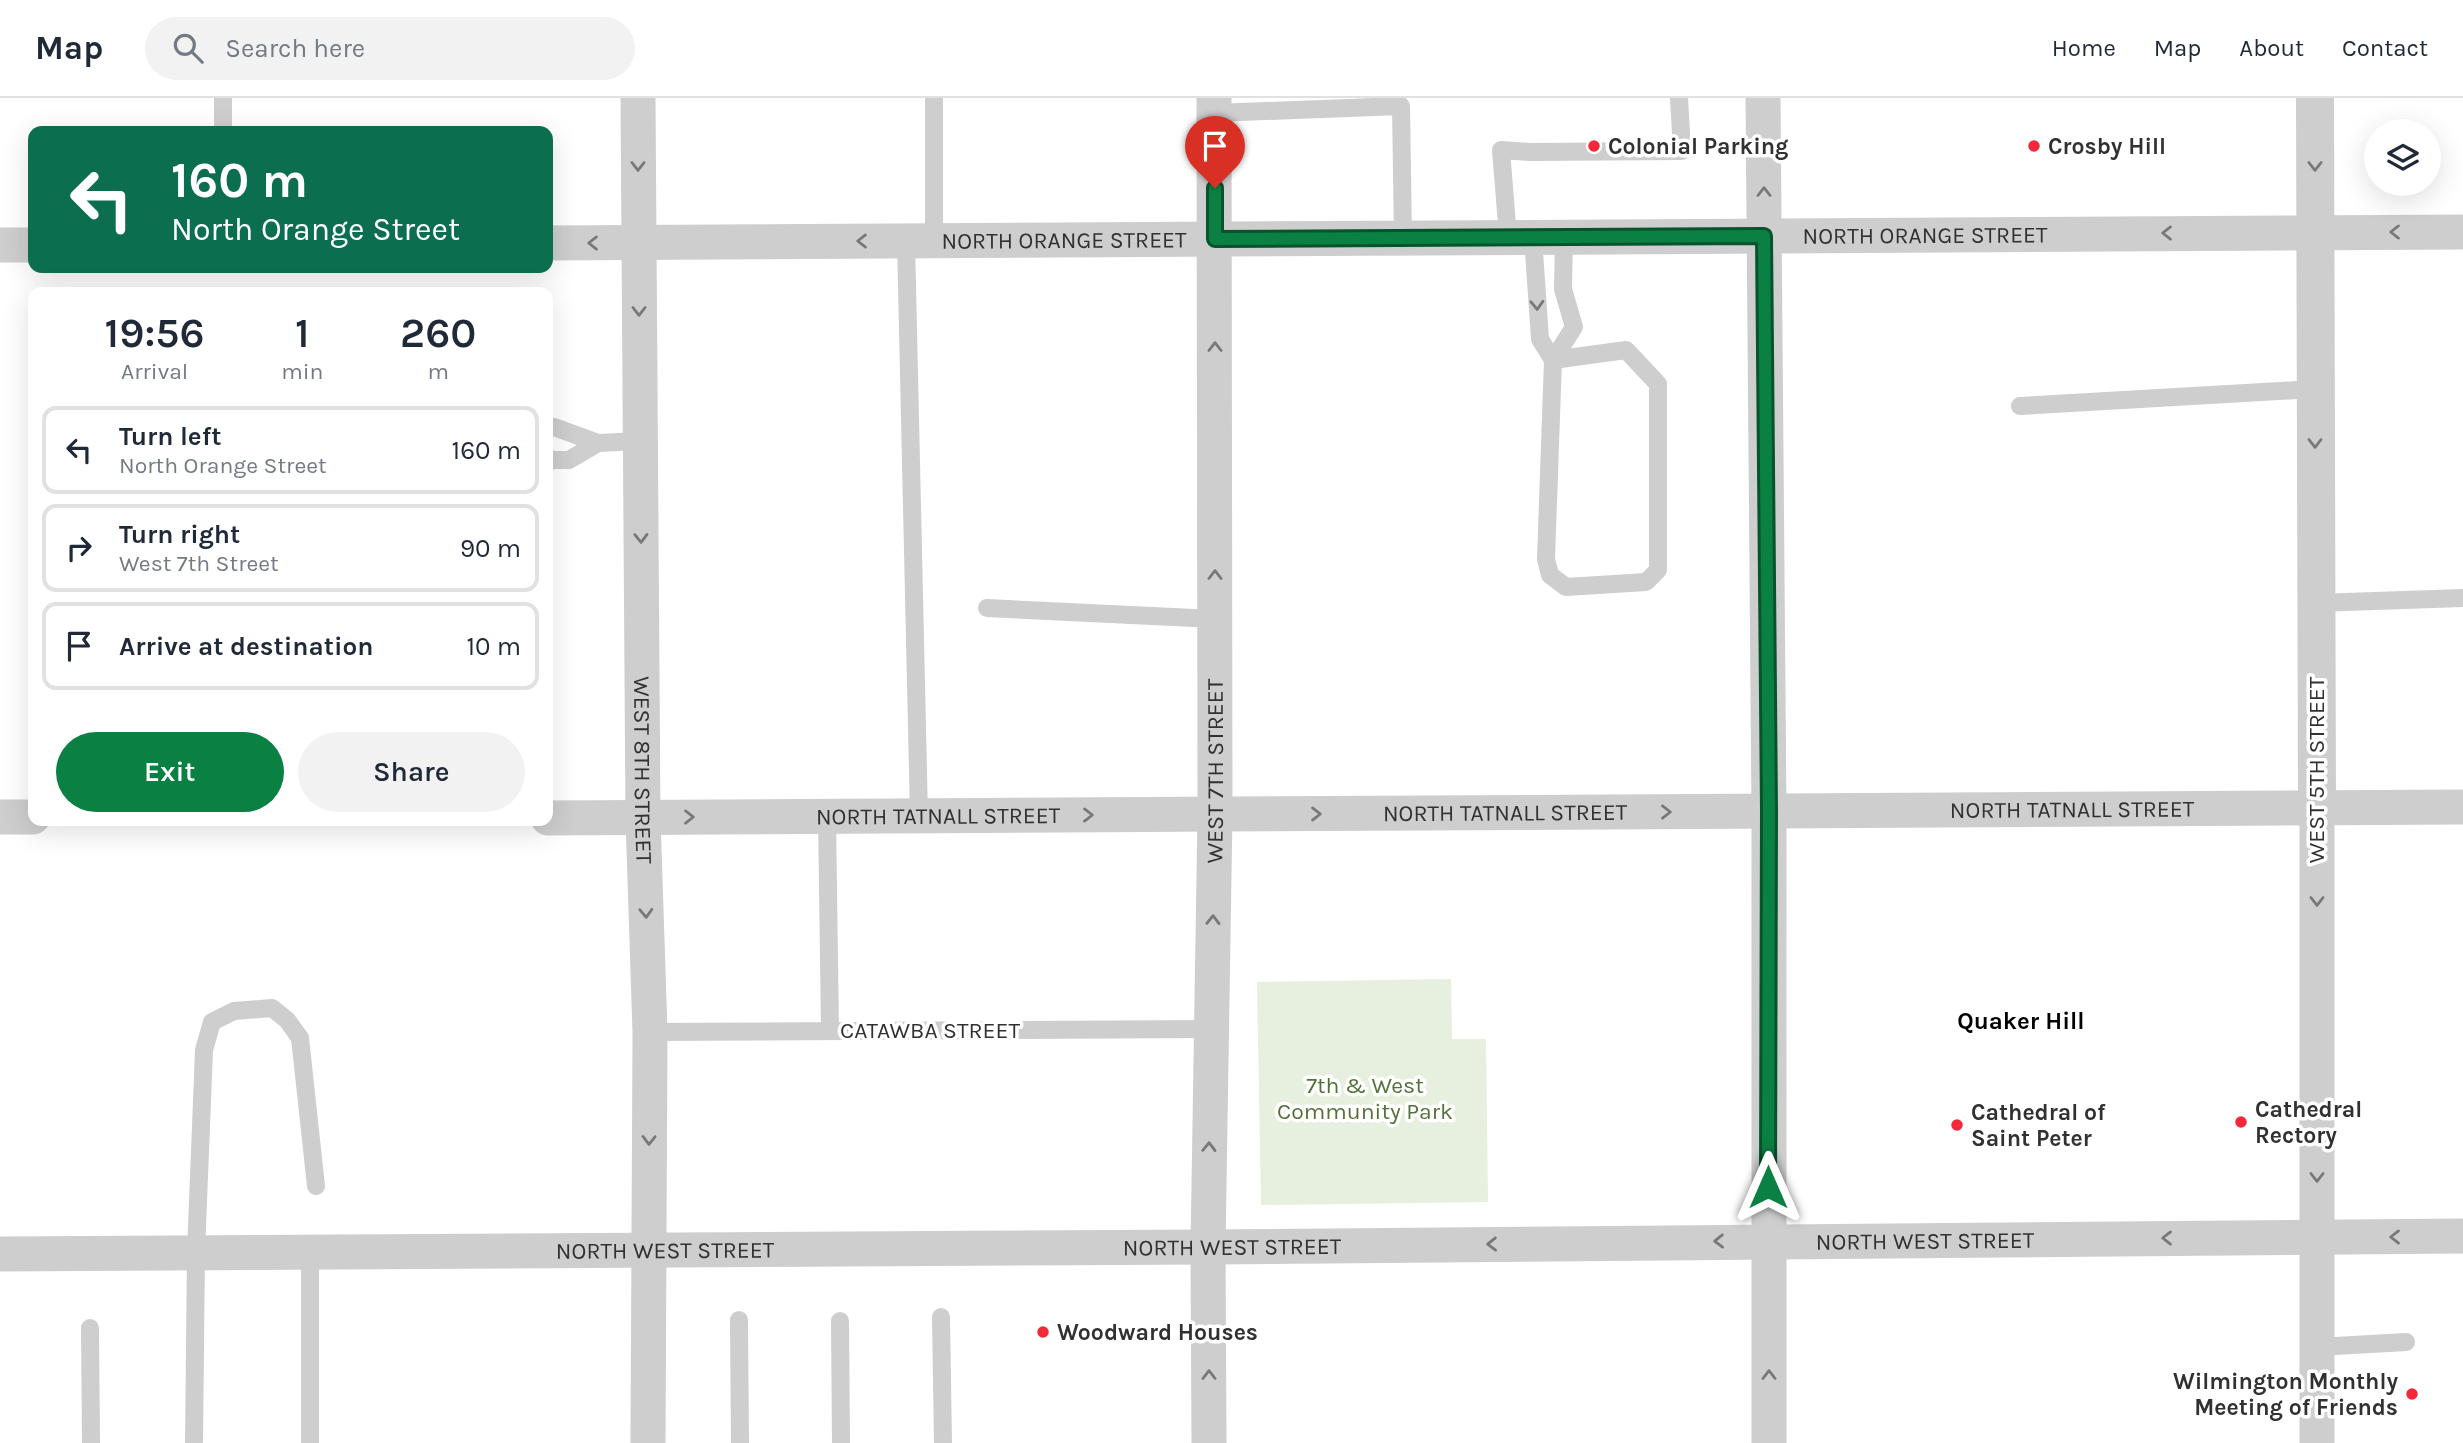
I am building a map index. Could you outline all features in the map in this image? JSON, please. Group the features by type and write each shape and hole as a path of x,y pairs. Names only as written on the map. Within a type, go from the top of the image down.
{"street":[{"name":"WEST 8TH STREET","path":"638,98 643,818 650,1032 648,1443"},
{"path":"1763,98 1769,811 1769,1443"},
{"name":"WEST 5TH STREET","path":"2315,98 2317,1443"},
{"name":"WEST 7TH STREET","path":"1209,1443 1210,1029 1215,814 1214,105"},
{"name":"NORTH ORANGE STREET","path":"553,243 2463,232"},
{"path":"0,245 28,245"},
{"name":"NORTH TATNALL STREET","path":"553,818 2463,807"},
{"path":"0,817 28,817"},
{"name":"NORTH WEST STREET","path":"0,1254 2463,1236"}],"lane":[{"path":"223,98 223,126"},
{"path":"919,816 920,240 934,98"},
{"path":"1553,360 1626,350 1658,384 1658,570 1646,582 1566,587 1550,575 1546,559 1553,360 1574,327 1563,289 1535,237 1501,150 1682,151 1679,98"},
{"path":"1214,105 1401,106 1403,238"},
{"path":"1535,237 1540,339 1553,360"},
{"path":"2020,406 2315,389"},
{"path":"553,427 598,443 640,441"},
{"path":"553,460 569,460 598,443"},
{"path":"2316,603 2463,598"},
{"path":"987,608 1215,619"},
{"path":"827,817 830,1031"},
{"path":"194,1443 196,1252 204,1049 212,1022 234,1011 272,1008 287,1020 300,1038 316,1186"},
{"name":"CATAWBA STREET","path":"650,1032 1210,1029"},
{"path":"310,1251 310,1443"},
{"path":"941,1317 943,1443"},
{"path":"738,1320 740,1443"},
{"path":"840,1321 841,1443"},
{"path":"90,1328 91,1443"},
{"path":"2317,1347 2406,1342"}],"green space":[{"name":"7th & West Community Park","path":"1451,979 1452,1039 1486,1039 1488,1202 1261,1205 1257,982"}],"place":[{"name":"Colonial Parking","path":"1594,146"},
{"name":"Crosby Hill","path":"2034,146"},
{"name":"Cathedral Rectory","path":"2241,1122"},
{"name":"Cathedral of Saint Peter","path":"1957,1125"},
{"name":"Woodward Houses","path":"1043,1332"},
{"name":"Wilmington Monthly Meeting of Friends","path":"2412,1394"}],"district":[{"name":"Quaker Hill","path":"2021,1021"}],"route":[{"path":"1215,188 1215,239 1764,236 1769,811 1768,1187"}]}
